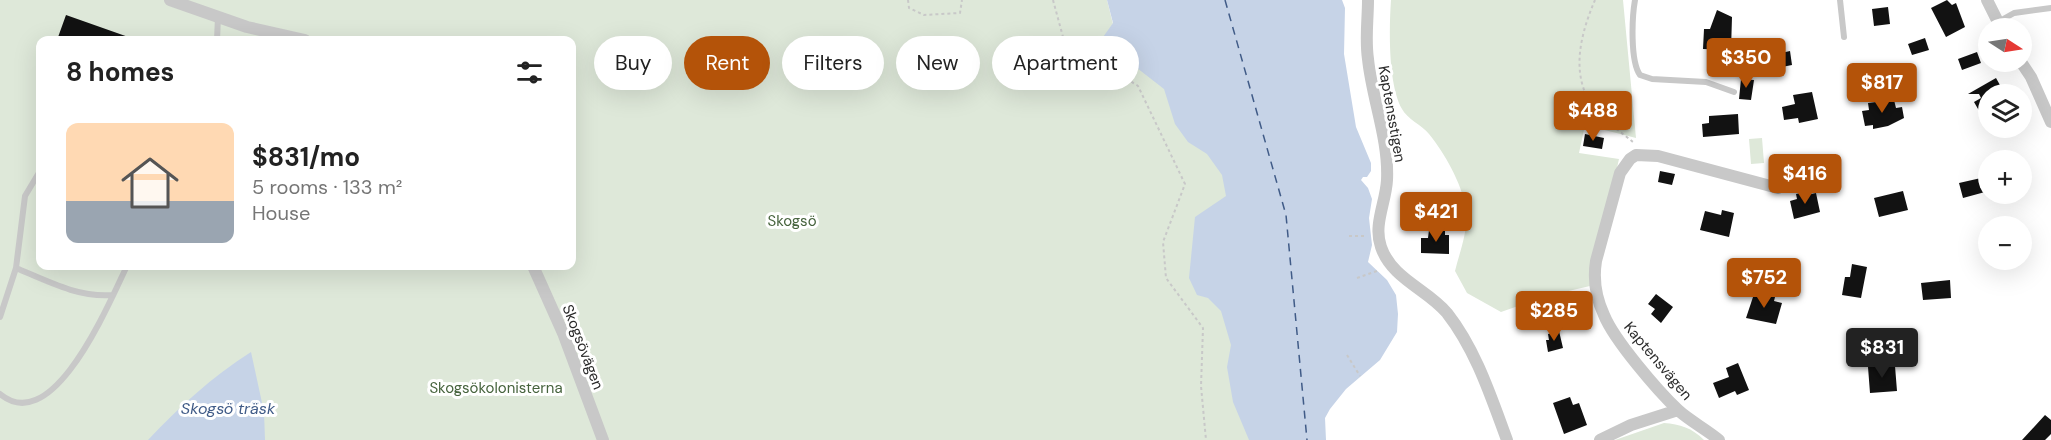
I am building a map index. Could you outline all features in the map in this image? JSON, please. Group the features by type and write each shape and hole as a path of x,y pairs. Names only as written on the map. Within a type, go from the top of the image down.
{"street":[{"path":"170,0 257,30 286,36"},
{"name":"Kaptensstigen","path":"1368,0 1368,59 1387,163 1387,181 1378,223 1380,246 1395,271 1435,301 1458,329 1473,355 1507,440"},
{"path":"1987,0 1996,18"},
{"path":"2028,72 2051,122"},
{"path":"1647,154 1778,188"},
{"name":"Kaptensvägen","path":"1647,154 1636,155 1630,159 1620,173 1596,261 1594,277 1598,300 1605,318 1643,370 1678,410 1719,440"},
{"name":"Skogsövägen","path":"535,270 563,333 603,440"},
{"path":"1600,440 1631,425 1678,410"}],"lane":[{"path":"1635,0 1634,48 1636,69 1640,75 1652,79 1706,82 1734,92"},
{"path":"1840,0 1844,37"},
{"path":"2008,18 2014,13 2051,8"},
{"path":"217,36 218,17"},
{"path":"0,317 16,268 26,196 36,178"},
{"path":"16,268 74,291 98,296 113,295"},
{"path":"0,394 14,402 35,401 66,374 86,347 125,270"}],"path":[{"path":"908,0 909,8 924,15 960,12 962,0"},
{"path":"1053,0 1063,38 1138,86 1185,184 1163,242 1166,278 1203,328 1201,386 1206,440"},
{"path":"1595,0 1585,23 1578,53 1584,86 1594,108 1647,154"},
{"path":"1349,236 1371,236"},
{"path":"1357,278 1377,271"},
{"path":"1347,355 1360,376"}],"green space":[{"name":"Skogsö","path":"0,0 1107,0 1113,24 1106,34 1192,0 1287,440 0,440"},
{"path":"1391,0 1623,0 1636,138 1585,125 1579,153 1619,159 1590,286 1547,296 1501,312 1467,293 1455,271 1464,240 1467,216 1464,198 1441,150 1426,131 1404,113 1397,98 1390,56"},
{"path":"1762,138 1764,163 1751,164 1749,139"},
{"path":"1664,423 1685,427 1704,440 1615,440"}],"water":[{"path":"1107,0 1342,0 1345,8 1344,54 1356,127 1371,163 1371,171 1361,180 1368,188 1372,199 1369,218 1372,245 1368,262 1387,280 1396,295 1398,314 1397,332 1380,360 1346,389 1330,409 1325,418 1326,440 1249,440 1233,402 1227,367 1231,345 1221,311 1208,298 1197,295 1189,278 1195,217 1226,196 1222,175 1207,154 1188,142 1175,124 1164,89 1139,70 1139,36 1104,36 1113,23"},
{"name":"Skogsö träsk","path":"251,352 264,412 265,440 148,440 197,393"}],"building":[{"path":"1947,0 1952,5 1956,3 1965,27 1946,37 1931,8"},
{"path":"1888,7 1890,24 1874,26 1872,9"},
{"path":"1717,10 1732,17 1731,50 1703,49 1704,29 1710,29"},
{"path":"66,15 126,36 58,36"},
{"path":"1925,38 1929,50 1912,55 1908,44"},
{"path":"1751,42 1751,58 1737,59 1736,43"},
{"path":"1790,51 1792,65 1772,69 1769,56"},
{"path":"1977,52 1978,64 1962,70 1958,59"},
{"path":"1996,78 1999,84 1986,84"},
{"path":"1741,79 1754,80 1751,100 1739,99"},
{"path":"1978,88 1978,94 1968,94"},
{"path":"1812,92 1818,119 1799,123 1798,118 1784,120 1782,107 1795,104 1793,95"},
{"path":"1894,100 1896,108 1902,107 1904,118 1888,126 1873,129 1873,125 1865,126 1862,111 1869,110 1868,103"},
{"path":"1738,114 1739,134 1703,137 1702,124 1709,123 1709,116"},
{"path":"1585,134 1604,138 1602,149 1583,146"},
{"path":"1660,171 1675,174 1672,185 1658,182"},
{"path":"1978,179 1978,194 1963,198 1959,183"},
{"path":"1903,191 1908,210 1879,217 1874,198"},
{"path":"1806,192 1807,195 1816,193 1820,212 1794,219 1790,201 1797,199 1796,194"},
{"path":"1722,210 1734,213 1729,237 1700,230 1705,211 1721,215"},
{"path":"1429,230 1445,230 1445,235 1449,235 1449,254 1421,253 1421,238 1428,238"},
{"path":"1852,264 1867,267 1861,298 1842,295 1845,277 1850,277"},
{"path":"1950,280 1951,298 1923,300 1921,283"},
{"path":"1656,294 1673,307 1661,323 1651,314 1655,309 1648,304"},
{"path":"1754,294 1775,297 1774,301 1782,303 1776,324 1746,318"},
{"path":"1559,331 1563,348 1548,352 1546,340 1549,340 1548,334"},
{"path":"1738,363 1749,390 1737,395 1735,391 1719,398 1713,383 1729,377 1726,368"},
{"path":"1895,366 1897,391 1870,393 1868,367"},
{"path":"1570,397 1573,405 1579,403 1587,425 1564,434 1553,403"},
{"path":"2045,415 2051,420 2051,434 2045,440 2022,440"}],"ferry route":[{"path":"1225,0 1286,215 1307,440"}],"park label":[{"name":"Skogsökolonisterna","path":"496,388"}]}
